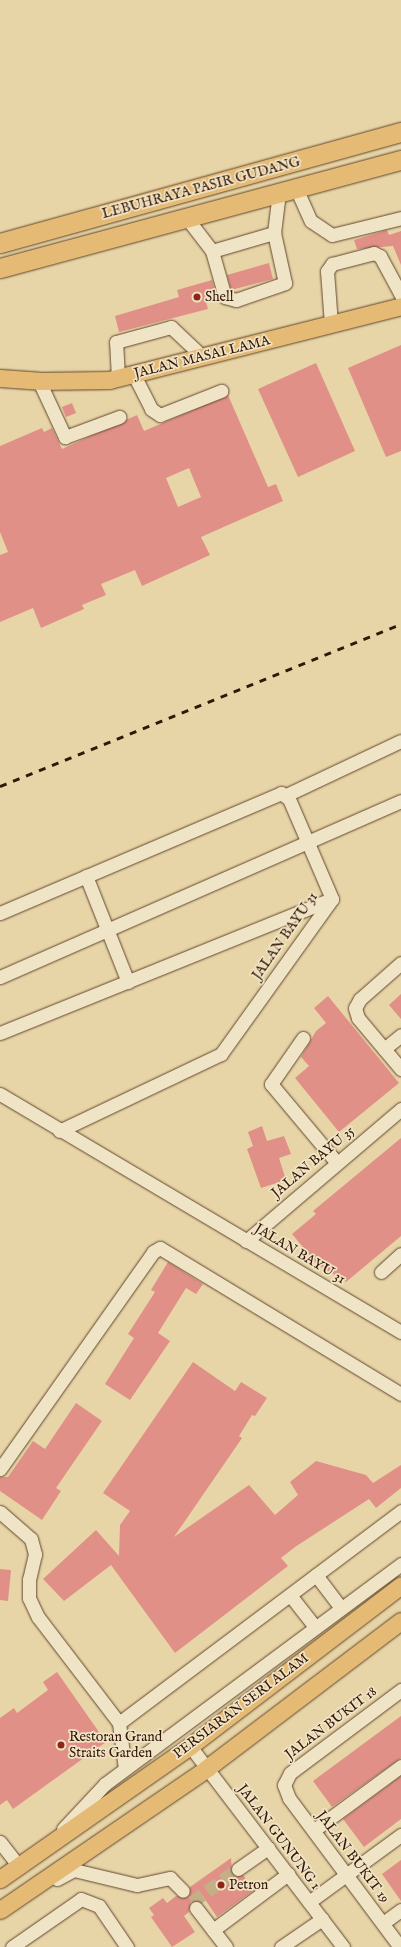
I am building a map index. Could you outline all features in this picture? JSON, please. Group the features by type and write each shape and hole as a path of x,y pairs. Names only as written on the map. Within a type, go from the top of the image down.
{"highway":[{"name":"LEBUHRAYA PASIR GUDANG","path":"0,243 401,132"},
{"name":"LEBUHRAYA PASIR GUDANG","path":"0,268 401,160"}],"main road":[{"name":"JALAN MASAI LAMA","path":"0,378 39,381 126,376 401,306"},
{"name":"PERSIARAN SERI ALAM","path":"0,1879 190,1746 401,1585"},
{"name":"PERSIARAN SERI ALAM","path":"0,1910 207,1768 401,1621"}],"street":[{"path":"287,190 311,221 332,235 401,218"},
{"path":"186,217 212,251 228,299 279,288 285,283 286,275 274,233 287,190"},
{"path":"212,251 274,233"},
{"path":"331,324 327,271 332,264 374,253 380,256 401,295"},
{"path":"203,357 171,327 116,342 126,376 151,409 160,415 221,391"},
{"path":"39,381 65,437 119,417"},
{"path":"0,914 276,794 286,795 401,741"},
{"name":"JALAN BAYU 31","path":"59,1131 221,1054 332,899 286,795"},
{"path":"0,977 401,801"},
{"path":"86,876 128,982"},
{"path":"0,1033 332,899"},
{"path":"401,963 360,999 355,1008 358,1018 401,1069"},
{"path":"384,1049 401,1035"},
{"path":"304,1038 271,1084 337,1163"},
{"name":"JALAN BAYU 31","path":"0,1094 59,1131 401,1332"},
{"name":"JALAN BAYU 35","path":"246,1241 401,1109"},
{"path":"0,1469 153,1252 160,1248 401,1394"},
{"path":"380,1272 401,1254"},
{"path":"119,1723 401,1511"},
{"path":"0,1512 31,1539 35,1554 29,1579 29,1598 38,1617 119,1723 125,1769"},
{"path":"48,1845 105,1784 401,1564"},
{"path":"316,1575 341,1608"},
{"path":"290,1595 316,1627"},
{"name":"JALAN BUKIT 18","path":"284,1785 290,1773 401,1690"},
{"name":"JALAN GUNUNG 1","path":"190,1746 343,1947"},
{"path":"314,1830 401,1766"},
{"name":"JALAN BUKIT 19","path":"284,1785 314,1830 400,1947"},
{"path":"309,1902 401,1835"},
{"path":"0,1842 19,1866"},
{"path":"238,1869 268,1848"},
{"path":"28,1891 45,1887 74,1870 137,1884 170,1878 183,1891"},
{"path":"213,1930 288,1874"},
{"path":"12,1947 81,1899 99,1906 127,1947"},
{"path":"196,1908 226,1947"},
{"path":"383,1924 401,1910"},
{"path":"281,1947 322,1919"}],"building":[{"path":"387,230 389,235 401,231 401,265 393,246 357,249 354,240"},
{"path":"269,263 273,279 231,290 227,275"},
{"path":"212,280 217,298 206,302 208,309 119,332 115,316 179,297 177,290"},
{"path":"401,345 401,451 386,457 348,368"},
{"path":"316,363 355,451 298,477 258,389"},
{"path":"228,395 268,487 276,484 283,501 201,537 210,555 142,586 135,570 101,584 106,595 82,605 84,609 41,628 33,608 0,622 0,555 8,552 0,532 0,446 42,428 44,432 52,428 62,449 137,415 144,431","holes":["189,468 201,497 178,507 166,478"]},
{"path":"72,403 76,413 66,417 62,407"},
{"path":"401,994 401,1019 389,1005"},
{"path":"328,996 399,1083 339,1132 295,1078 309,1066 301,1057 316,1031 326,1023 314,1008"},
{"path":"262,1126 267,1141 284,1136 291,1154 279,1158 286,1180 261,1188 247,1149 253,1146 248,1132"},
{"path":"401,1138 401,1236 346,1282 317,1264 292,1234 316,1214 313,1211"},
{"path":"168,1262 203,1284 196,1294 186,1288 158,1333 170,1341 130,1400 105,1384 134,1338 128,1334 155,1292 151,1290"},
{"path":"193,1362 235,1391 241,1382 267,1398 255,1416 252,1415 239,1436 242,1438 174,1537 249,1485 275,1515 298,1495 290,1482 316,1461 366,1475 373,1483 401,1465 401,1488 376,1508 369,1499 295,1547 281,1558 288,1566 175,1653 111,1565 64,1601 43,1579 96,1530 119,1556 120,1525 130,1511 103,1493"},
{"path":"76,1403 102,1421 56,1488 61,1491 42,1520 0,1491 0,1477 8,1477 33,1441 45,1449"},
{"path":"0,1569 11,1570 8,1601 0,1600"},
{"path":"57,1672 106,1742 13,1809 7,1800 0,1805 0,1718 14,1708 17,1713 48,1690 43,1682"},
{"path":"401,1716 401,1758 332,1807 313,1781"},
{"path":"401,1776 401,1819 364,1847 343,1819"},
{"path":"231,1858 232,1874 243,1875 254,1890 217,1917 206,1901 191,1901 189,1912 184,1916 195,1932 172,1947 151,1917 154,1915 149,1908 163,1898 167,1903 176,1896 188,1897 190,1887"},
{"path":"401,1860 401,1901 382,1874"}],"tunnel":[{"path":"192,1902 238,1869"}],"railway":[{"path":"0,786 401,624"}],"place":[{"name":"Shell","path":"197,297"},
{"name":"Restoran Grand Straits Garden","path":"61,1745"},
{"name":"Petron","path":"221,1885"}]}
